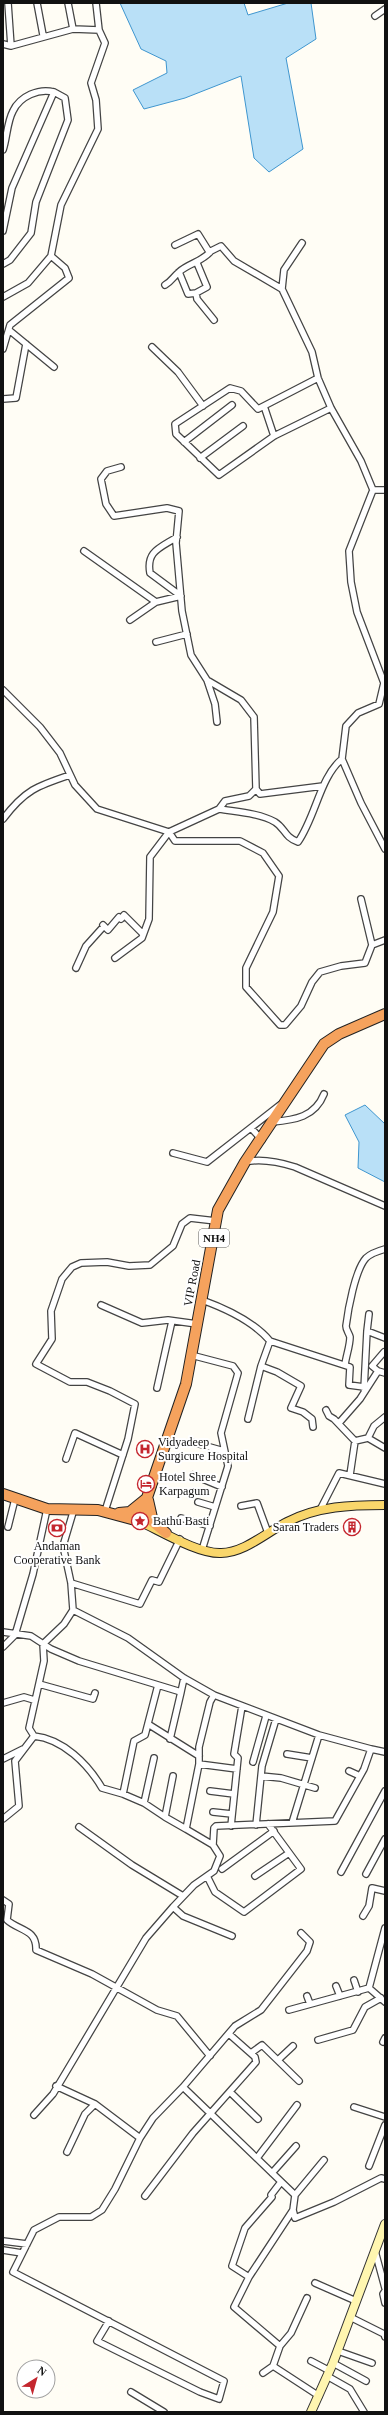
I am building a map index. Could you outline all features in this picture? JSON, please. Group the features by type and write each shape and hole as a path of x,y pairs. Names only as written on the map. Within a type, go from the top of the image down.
{"highway":[{"name":"VIP Road","path":"139,1521 186,1384 218,1210 245,1162 262,1140 286,1099 324,1044 338,1034 385,1014"},
{"path":"3,1494 47,1510 74,1510 83,1508 108,1512 139,1521"},
{"path":"108,1512 130,1512 148,1498 153,1522 166,1533"}],"main road":[{"path":"139,1521 202,1550 220,1553 232,1552 287,1521 320,1508 385,1504"}],"street":[{"path":"8,3 11,46"},
{"path":"37,3 43,35"},
{"path":"68,3 73,29"},
{"path":"3,296 28,283 51,256 60,205 98,128 96,100 91,83 105,43 99,30 96,3"},
{"path":"375,16 385,9"},
{"path":"3,44 11,46 43,35 73,29 99,30"},
{"path":"3,150 13,111 29,94 45,89 65,98 68,120 59,147 45,176 36,202 31,233 10,260 3,264"},
{"path":"3,231 12,188 54,92"},
{"path":"175,245 198,234 205,247 211,251"},
{"path":"302,243 284,270 282,289 312,352 318,378 331,408 361,461 373,490 349,551 351,582 357,612 384,683 382,704 358,712 346,726 342,759 361,803 385,849"},
{"path":"165,285 172,281 179,272 197,264 211,251 221,246 234,261 282,289"},
{"path":"3,349 10,325 69,278 65,268 51,256"},
{"path":"179,272 188,294 196,293 206,287 197,264"},
{"path":"196,293 197,299 214,320"},
{"path":"9,330 54,367"},
{"path":"3,398 16,398 26,344"},
{"path":"152,347 178,372 203,406"},
{"path":"318,378 258,409 241,391 230,388 175,424 176,434 220,475 274,436 331,408"},
{"path":"184,442 232,405"},
{"path":"264,406 274,436"},
{"path":"200,458 243,426"},
{"path":"122,467 107,471 101,479 106,504 114,516 167,508 179,511 177,536 181,596 187,634 191,655 207,680 215,704 217,722"},
{"path":"373,490 385,490"},
{"path":"177,536 152,554 148,562 150,573 181,596"},
{"path":"84,551 156,602"},
{"path":"130,620 156,602 181,596"},
{"path":"156,642 187,634"},
{"path":"207,680 241,700 254,717 256,789 260,794 323,786"},
{"path":"3,690 40,727 60,753 75,785 97,809 169,832 175,841 240,841 263,852 279,876 273,912 246,968 246,987 280,1025 285,1025 301,1006 312,982 320,972 341,966 366,963 372,945 361,899"},
{"path":"219,809 260,816 276,822 288,838 298,842 308,828 323,786 334,766 342,759"},
{"path":"3,819 18,799 24,795 43,784 70,775"},
{"path":"115,958 142,938 149,919 150,857 169,832 219,809 225,801 249,796 256,789"},
{"path":"76,968 86,946 103,926 108,930 118,917 121,919 124,915 143,934"},
{"path":"372,945 385,940"},
{"path":"272,1122 291,1121 310,1114 321,1103 324,1094"},
{"path":"173,1153 207,1162 286,1099"},
{"path":"251,1128 262,1140"},
{"path":"245,1162 254,1160 280,1162 385,1206"},
{"path":"108,1512 135,1404 110,1391 87,1382 70,1382 36,1364 52,1339 52,1311 62,1279 72,1266 81,1263 107,1262 129,1266 150,1265 173,1246 182,1224 190,1218 216,1221"},
{"path":"345,1365 350,1336 346,1327 349,1315 348,1306 353,1290 365,1259 371,1253 385,1249"},
{"path":"202,1300 225,1308 261,1331 270,1341 350,1367 349,1385 364,1386"},
{"path":"101,1305 142,1323 154,1320 172,1320 197,1324"},
{"path":"363,1395 369,1314"},
{"path":"157,1388 172,1320"},
{"path":"367,1331 385,1338"},
{"path":"248,1419 261,1366 270,1341"},
{"path":"384,1352 372,1366 385,1374"},
{"path":"192,1355 233,1366 238,1373 221,1434 228,1466 202,1550"},
{"path":"261,1366 277,1372 301,1386 291,1408 303,1412 312,1419 313,1427"},
{"path":"339,1423 363,1395 378,1371"},
{"path":"326,1410 329,1416 339,1423 356,1441"},
{"path":"368,1438 374,1426 385,1418"},
{"path":"66,1459 75,1433 123,1455"},
{"path":"356,1441 368,1438 385,1448"},
{"path":"350,1475 356,1441"},
{"path":"192,1442 224,1450"},
{"path":"320,1508 339,1473 385,1484"},
{"path":"193,1475 222,1487"},
{"path":"8,1527 14,1499"},
{"path":"198,1502 216,1507"},
{"path":"241,1506 256,1504 268,1533"},
{"path":"3,1648 14,1635 33,1574 47,1510"},
{"path":"34,1736 29,1728 34,1700 44,1661 43,1644 64,1624 73,1610 71,1583 63,1546 74,1510"},
{"path":"181,1518 210,1526"},
{"path":"71,1583 140,1604 152,1580 159,1582 180,1539"},
{"path":"73,1610 128,1638 184,1678 214,1695 319,1736 385,1752"},
{"path":"3,1632 14,1635 31,1636 43,1644 79,1661 181,1692"},
{"path":"170,1738 184,1678"},
{"path":"39,1684 93,1699 95,1693"},
{"path":"123,1794 134,1741 146,1735 158,1685"},
{"path":"186,1829 199,1764 199,1747 210,1702 214,1695"},
{"path":"3,1703 24,1697 34,1700"},
{"path":"231,1826 238,1758 234,1754 242,1706"},
{"path":"253,1762 266,1716"},
{"path":"256,1824 261,1776 276,1719"},
{"path":"148,1724 199,1756"},
{"path":"3,1819 18,1806 15,1761 34,1736"},
{"path":"34,1736 46,1737 67,1749 94,1775 102,1788 123,1794 144,1803 213,1845 220,1856 214,1871 183,1896 146,1938 52,2094 34,2115"},
{"path":"292,1823 319,1736"},
{"path":"3,1759 25,1748"},
{"path":"213,1845 214,1828 256,1824 335,1821 360,1776 371,1749"},
{"path":"287,1754 312,1758"},
{"path":"144,1803 154,1758"},
{"path":"199,1764 237,1769"},
{"path":"349,1771 360,1776"},
{"path":"165,1817 174,1776"},
{"path":"261,1776 281,1778 315,1788"},
{"path":"210,1790 234,1794"},
{"path":"341,1872 385,1791"},
{"path":"213,1812 232,1814"},
{"path":"207,1876 215,1892 244,1912 301,1869 268,1824"},
{"path":"78,1827 132,1865 183,1896"},
{"path":"222,1869 274,1832"},
{"path":"366,1874 385,1839"},
{"path":"254,1876 289,1853"},
{"path":"363,1916 369,1906 372,1888 385,1891"},
{"path":"3,1900 9,1904 7,1920 16,1927 22,1927 32,1934 36,1944 36,1950 92,1974 157,2010 177,2016 210,2056"},
{"path":"174,1907 184,1916 232,1936"},
{"path":"369,1988 385,1928"},
{"path":"109,2321 97,2341 200,2392 219,2399 224,2381 109,2321 13,2272 34,2230 58,2217 91,2217 102,2210 115,2189 140,2138 153,2118 183,2087 235,2026 262,2010 307,1951 310,1942 301,1933"},
{"path":"354,1980 358,1992"},
{"path":"336,1986 340,1996"},
{"path":"289,2010 369,1988"},
{"path":"328,2037 344,2031 353,2030 365,2007 383,2000 369,1988"},
{"path":"307,1996 310,2004"},
{"path":"145,2196 193,2133 256,2062 251,2053 228,2034"},
{"path":"251,2053 262,2045 299,2081"},
{"path":"278,2060 293,2046"},
{"path":"56,2086 95,2104 140,2138"},
{"path":"183,2087 295,2195"},
{"path":"230,2092 258,2118"},
{"path":"67,2152 85,2114 95,2104"},
{"path":"257,2158 298,2105"},
{"path":"354,2107 385,2117"},
{"path":"369,2166 385,2125"},
{"path":"272,2173 296,2146"},
{"path":"324,2160 295,2195 293,2210 295,2218 334,2202 381,2178 385,2179"},
{"path":"249,2277 232,2266 236,2251 246,2228 272,2197 271,2195 281,2182"},
{"path":"280,2346 234,2307 249,2277 293,2210"},
{"path":"311,2412 334,2363 375,2250 382,2240 385,2224"},
{"path":"3,2241 27,2244"},
{"path":"3,2250 22,2253"},
{"path":"375,2250 385,2290 383,2294 385,2303"},
{"path":"315,2283 356,2301"},
{"path":"263,2373 274,2366 280,2346 291,2333 307,2298"},
{"path":"350,2317 384,2334 385,2337"},
{"path":"338,2351 372,2363"},
{"path":"311,2361 350,2389 364,2412"},
{"path":"334,2363 366,2381"},
{"path":"274,2366 319,2396"},
{"path":"131,2392 164,2412"}],"water":[{"path":"120,3 244,3 248,15 288,3 311,3 316,39 286,58 303,149 269,172 254,158 241,76 185,98 144,109 133,90 167,73 166,61 141,49"},
{"path":"365,1105 385,1124 385,1182 358,1168 359,1142 345,1115"}],"place":[{"name":"Vidyadeep Surgicure Hospital","path":"145,1449"},
{"name":"Hotel Shree Karpagum","path":"146,1484"},
{"name":"Bathu Basti","path":"140,1521"},
{"name":"Saran Traders","path":"352,1527"},
{"name":"Andaman Cooperative Bank","path":"57,1528"}]}
